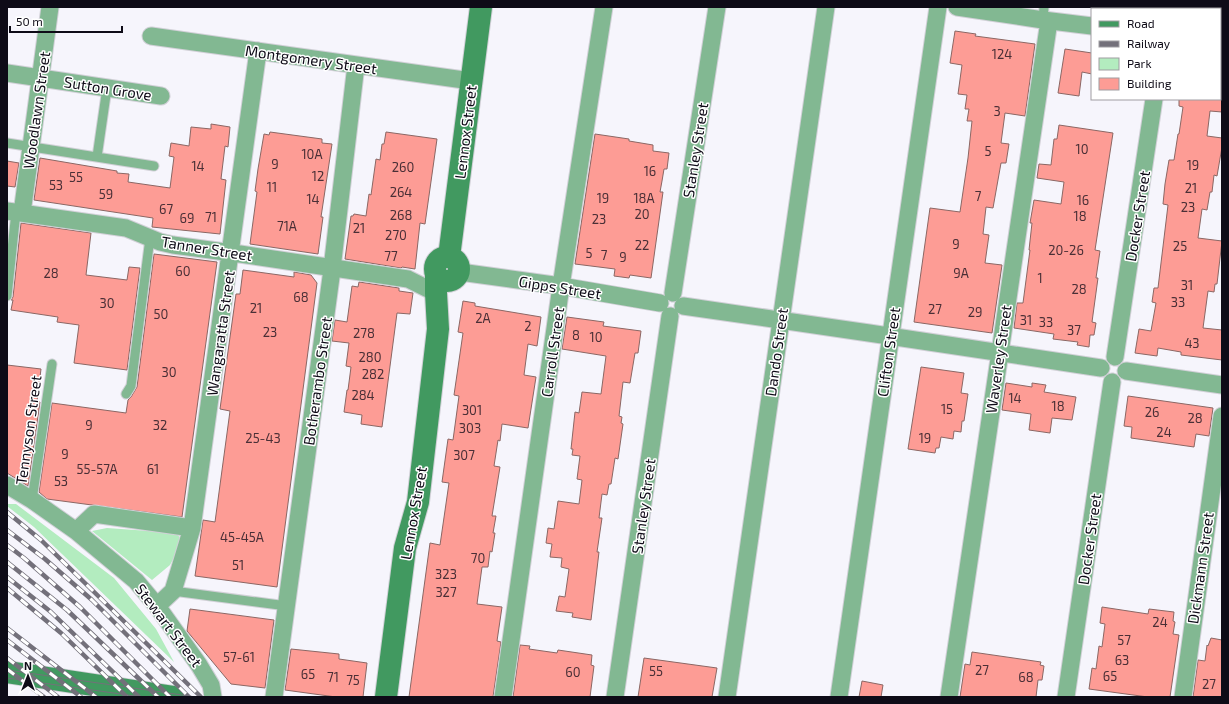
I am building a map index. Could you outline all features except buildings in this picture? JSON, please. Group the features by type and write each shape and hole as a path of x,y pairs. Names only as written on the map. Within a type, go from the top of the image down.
{"street":[{"name":"Woodlawn Street","path":"15,212 31,147 50,7"},
{"name":"Lennox Street","path":"386,697 406,548 418,502 445,274 481,7"},
{"name":"Carroll Street","path":"503,697 561,286 604,7"},
{"name":"Stanley Street","path":"615,697 717,7"},
{"name":"Dando Street","path":"727,697 826,7"},
{"name":"Clifton Street","path":"839,697 938,7"},
{"path":"957,7 1045,16 1091,26"},
{"name":"Waverley Street","path":"949,697 999,353 1045,16"},
{"name":"Montgomery Street","path":"150,36 471,81"},
{"name":"Wangaratta Street","path":"173,591 192,528 258,51"},
{"name":"Botherambo Street","path":"274,697 332,268 356,65"},
{"name":"Sutton Grove","path":"7,73 161,96"},
{"name":"Docker Street","path":"1115,357 1154,100"},
{"name":"Tanner Street","path":"15,212 126,228 150,238 173,245 231,252 408,279 445,274"},
{"name":"Gipps Street","path":"445,274 561,286 672,305 1101,368"},
{"path":"1115,357 1122,360 1126,371 1120,380 1112,382 1105,379 1101,372 1101,368 1104,361 1115,357"},
{"path":"1126,371 1222,385"},
{"name":"Docker Street","path":"1066,697 1112,382"},
{"name":"Dickmann Street","path":"1183,697 1222,416"},
{"name":"Stewart Street","path":"7,485 32,500 76,531 136,581 157,606 199,665 211,685 213,697"},
{"path":"76,531 94,514 192,528"},
{"path":"157,606 173,591"},
{"path":"7,672 173,697"}],"lane":[{"path":"97,157 107,88"},
{"path":"7,143 154,166"},
{"path":"7,296 15,212"},
{"path":"126,394 131,386 150,238"},
{"name":"Tennyson Street","path":"32,500 52,364"},
{"path":"173,591 287,606"}],"green space":[{"path":"7,504 16,504 114,578 156,629 174,662 34,527 7,506"},
{"path":"107,528 177,533 182,542 170,565 152,580 92,531"}],"tram line":[{"path":"7,670 196,697"},
{"path":"7,678 142,697"}],"railway":[{"path":"7,512 41,540 201,697"},
{"path":"7,530 45,559 92,600 189,697"},
{"path":"7,545 80,607 170,697"},
{"path":"7,562 67,610 158,697"},
{"path":"7,577 51,612 139,697"},
{"path":"7,588 61,633 127,697"},
{"path":"7,628 96,697"},
{"path":"7,640 81,697"},
{"path":"7,658 58,697"},
{"path":"7,669 44,697"}]}
